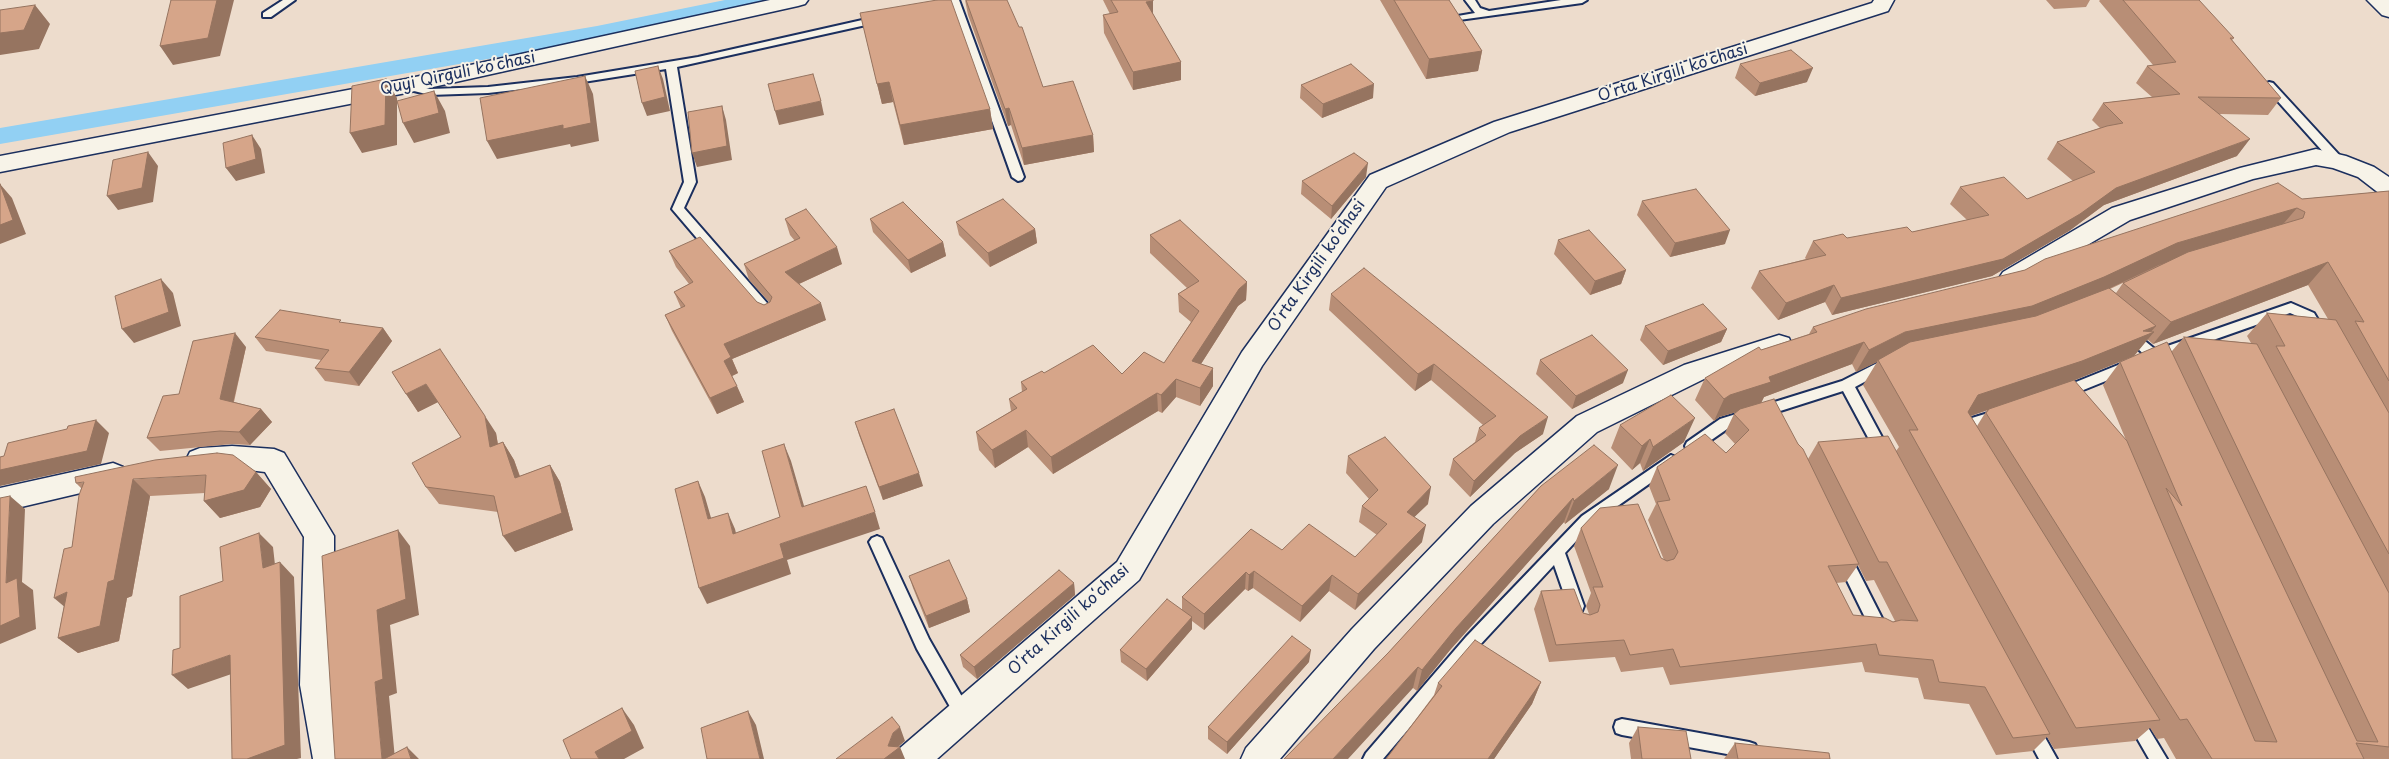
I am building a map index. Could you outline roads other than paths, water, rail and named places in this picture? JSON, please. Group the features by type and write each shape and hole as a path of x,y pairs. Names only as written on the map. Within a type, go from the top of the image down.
{"street":[{"name":"Quyi Qirguli koʻchasi","path":"0,164 406,86 798,0"},
{"name":"Oʻrta Kirgili koʻchasi","path":"912,759 1128,571 1252,359 1378,181 1502,127 1881,7 1884,0"},
{"path":"2378,0 2389,11"},
{"path":"1991,287 2000,285 2121,214 2248,173 2316,158 2338,161 2366,172 2389,188"},
{"path":"1258,759 1363,639 1482,515 1587,424 1694,372 1805,337"},
{"path":"0,500 157,466 232,457 274,461 319,536 317,685 330,759"}],"lane":[{"path":"267,15 290,0"},
{"path":"1470,0 1476,10 1489,14"},
{"path":"1456,19 1582,0"},
{"path":"952,2 1018,177"},
{"path":"406,86 430,92 488,90 671,65 890,17"},
{"path":"671,65 690,182 678,210 769,314"},
{"path":"2258,73 2338,161"},
{"path":"2052,396 2071,390 2154,355 2291,308 2309,316 2323,341"},
{"path":"2116,323 2154,355 2166,382"},
{"path":"2227,330 2236,347"},
{"path":"1372,759 1472,642 1587,520 1725,423 1847,385 1892,361 1902,359"},
{"path":"1847,385 1889,463"},
{"path":"2071,390 2084,404"},
{"path":"1768,409 1777,425"},
{"path":"1966,443 1960,435 1968,425 2014,409"},
{"path":"1627,492 1634,510"},
{"path":"877,542 923,644 963,714"},
{"path":"1838,544 1880,631"},
{"path":"1557,552 1582,624"},
{"path":"2127,708 2158,759"},
{"path":"2024,716 2048,759"},
{"path":"1622,727 1764,752"}],"waterway":[{"path":"0,136 597,33 758,0"}]}
